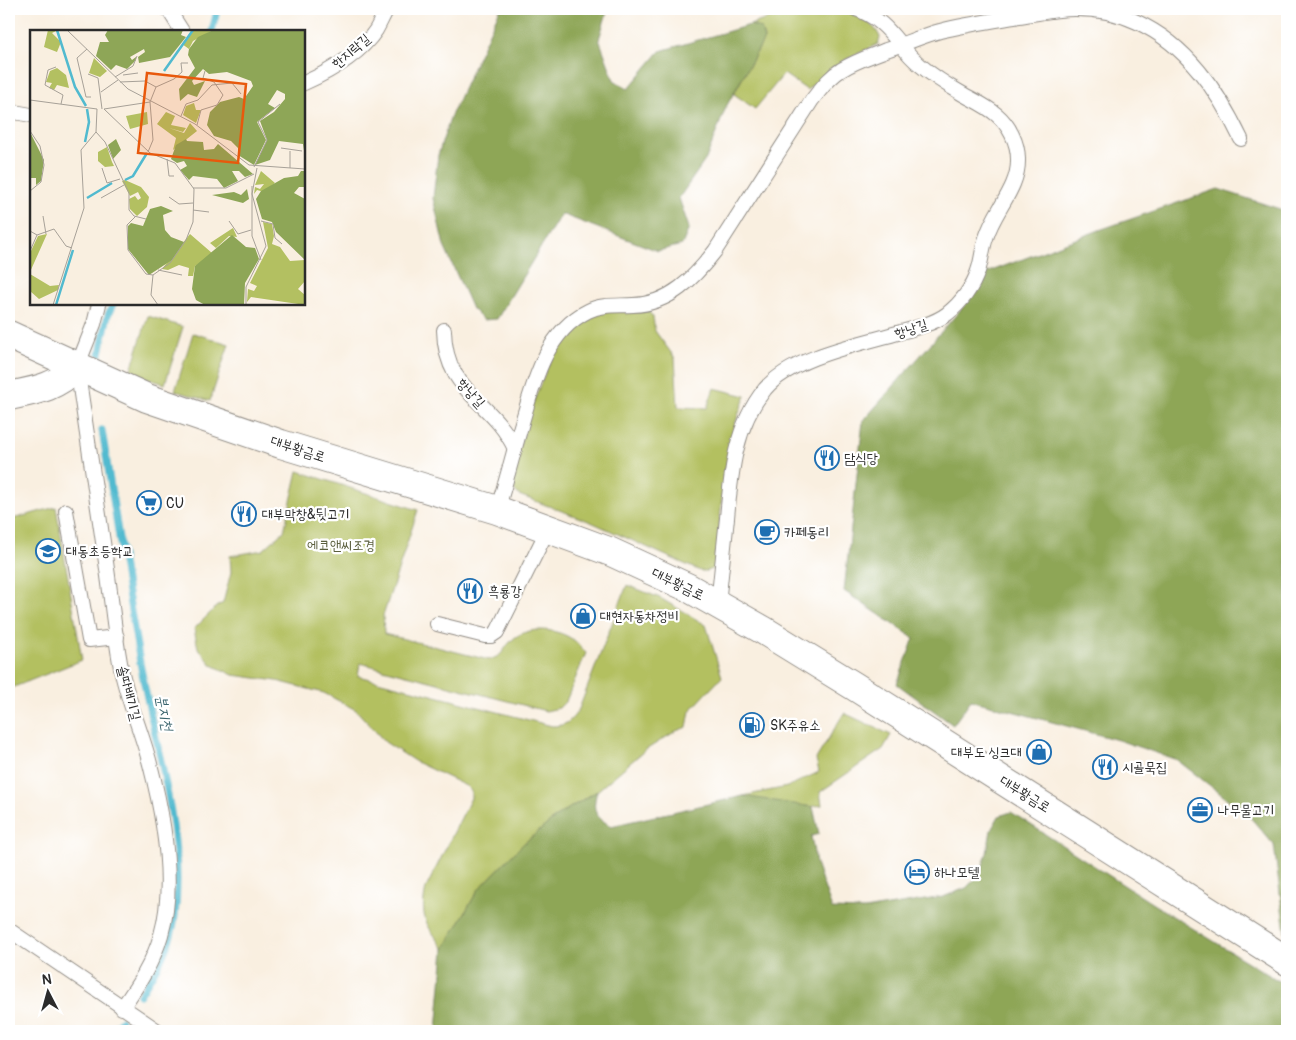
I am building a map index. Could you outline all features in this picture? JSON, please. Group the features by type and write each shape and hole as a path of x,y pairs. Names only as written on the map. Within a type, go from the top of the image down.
{"main road":[{"name":"대부황금로","path":"9,335 146,398 211,421 414,486 497,510 611,552 687,587 854,686 1287,961"},
{"path":"9,396 45,388 63,379 77,367"}],"lane":[{"path":"168,9 181,30"},
{"name":"한지락길","path":"305,83 323,74 364,44 375,30 387,9"},
{"name":"항낭길","path":"718,604 733,464 739,437 754,404 767,387 785,372 804,362 824,354 909,330 946,315 970,289 978,272 986,238 1018,172 1018,156 1015,141 997,115 938,79 909,55 880,21 856,9"},
{"path":"497,510 533,386 542,361 551,345 564,329 589,310 604,306 652,303 667,298 700,271 716,251 812,100 826,82 854,62 939,31 1073,9 1107,11 1136,21 1159,33 1178,49 1197,68 1215,93 1240,139"},
{"path":"9,111 30,115"},
{"path":"77,367 94,324 99,305"},
{"name":"항낭길","path":"444,330 444,345 458,380 501,424 515,448"},
{"name":"솔따배기길","path":"77,367 122,673 150,764 166,852 167,883 162,935 154,957 141,981 122,1008"},
{"path":"66,511 89,640 117,637"},
{"path":"437,624 485,636 491,636 497,632 548,529"},
{"path":"9,930 158,1031"}],"green space":[{"path":"500,9 608,9 599,39 614,80 628,89 660,51 750,25 761,28 764,39 726,107 706,159 679,198 689,228 682,245 658,251 561,214 497,319 483,320 472,309 444,246 433,198 438,155 450,118"},
{"path":"803,9 836,10 857,16 867,21 874,28 880,37 878,44 829,70 807,90 784,74 755,109 734,94 764,39 761,28 750,25 786,12"},
{"path":"1218,189 1283,210 1287,204 1287,935 1285,933 1274,845 1249,816 1177,760 1118,740 971,700 953,725 897,684 914,638 844,591 863,421 976,292 986,273 1102,229"},
{"path":"648,311 653,317 655,331 675,358 678,407 707,408 714,388 746,396 732,436 724,478 716,563 713,569 707,571 700,571 591,522 519,495 512,485 512,473 532,408 552,359 564,339 579,323 596,313"},
{"path":"148,316 183,327 165,384 130,373"},
{"path":"193,333 229,344 210,401 175,391"},
{"name":"에코앤씨조경","path":"298,471 418,510 383,616 384,634 489,660 501,654 512,640 519,635 534,630 543,630 560,633 568,637 576,642 586,653 566,701 559,708 546,711 360,663 358,676 552,726 565,724 571,720 579,709 627,585 660,598 706,625 722,677 690,711 687,727 676,731 644,751 597,791 560,814 523,844 478,890 444,949 426,921 423,908 424,899 426,888 471,798 471,791 466,786 416,762 385,742 356,710 324,693 277,681 233,675 212,665 198,648 194,629 215,608 223,603 231,572 230,556 263,550 284,531"},
{"path":"56,507 82,660 9,689 9,520"},
{"path":"844,713 891,735 883,749 820,792 822,805 793,806 743,796 787,787 819,772 816,759"},
{"path":"597,791 596,812 601,819 611,826 743,796 813,807 819,834 811,836 816,864 832,909 864,910 943,897 966,888 980,874 987,853 991,830 999,816 1011,812 1153,904 1287,986 1287,1031 437,1031 444,949 478,890 523,844 560,814"}],"waterway":[{"name":"분지천","path":"212,30 216,9"},
{"name":"분지천","path":"100,353 108,315 113,305"},
{"name":"분지천","path":"102,430 137,643 168,794 176,855 177,885 173,927 167,947 140,995"},
{"name":"분지천","path":"111,1031 121,1021"}],"place":[{"name":"담식당","path":"827,458"},
{"name":"CU","path":"149,503"},
{"name":"대부막창&뒷고기","path":"244,514"},
{"name":"카페동리","path":"767,532"},
{"name":"대동초등학교","path":"48,551"},
{"name":"흑룡강","path":"470,591"},
{"name":"대현자동차정비","path":"583,616"},
{"name":"SK주유소","path":"752,725"},
{"name":"대부도 싱크대","path":"1039,752"},
{"name":"시골묵집","path":"1105,767"},
{"name":"나무물고기","path":"1200,810"},
{"name":"하나모텔","path":"917,872"}]}
